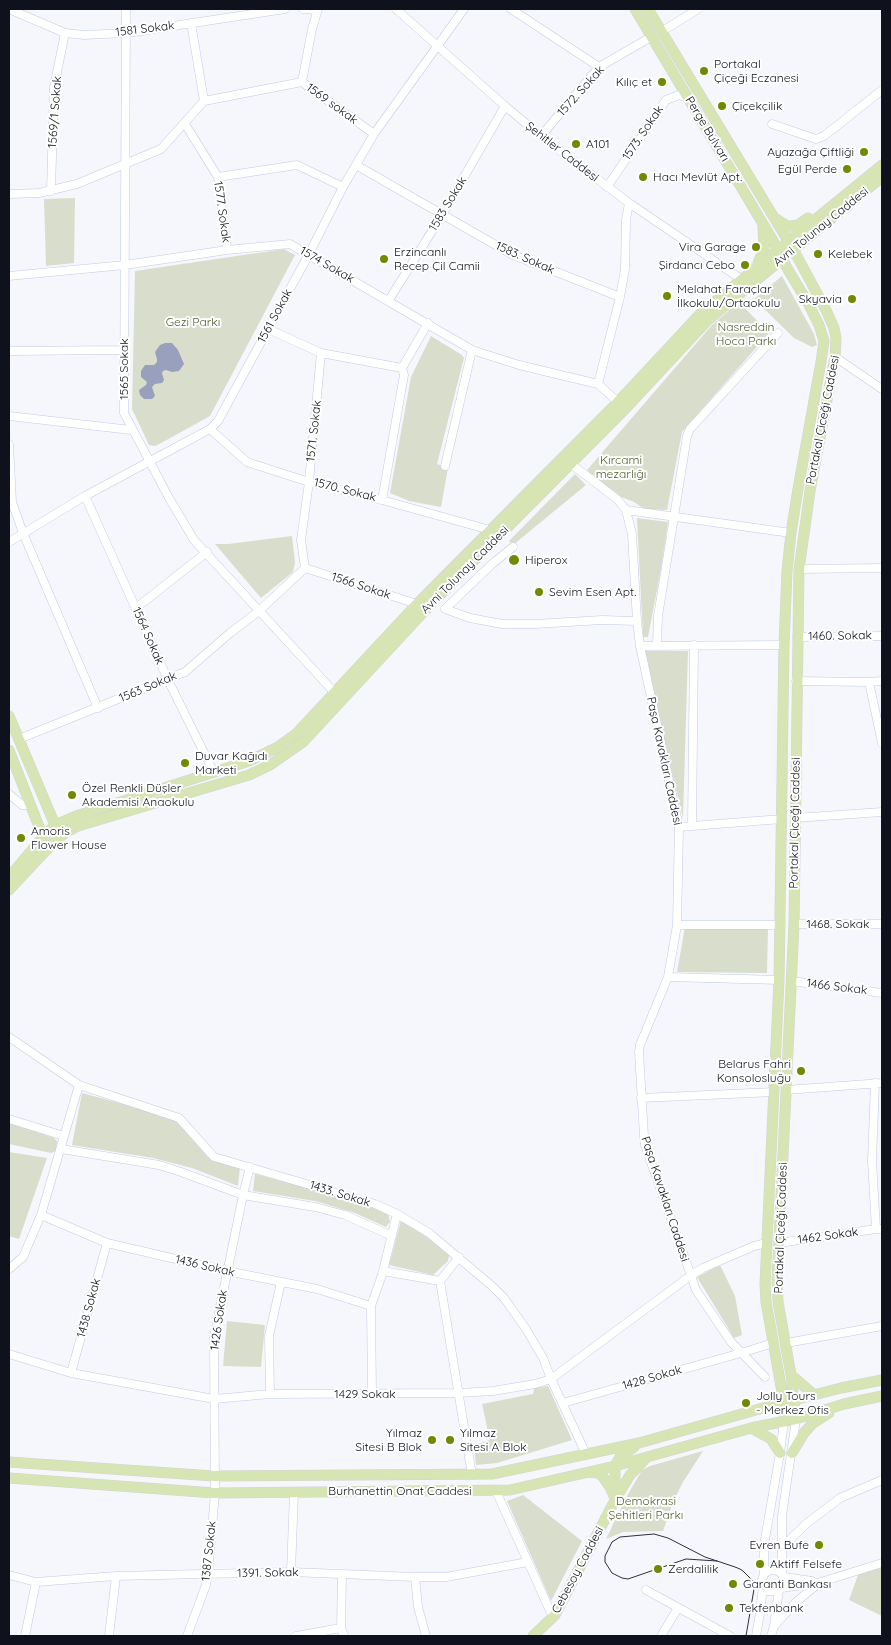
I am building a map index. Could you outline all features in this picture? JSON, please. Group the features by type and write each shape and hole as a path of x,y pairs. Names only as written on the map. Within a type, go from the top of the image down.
{"main road":[{"name":"Perge Bulvarı","path":"634,9 780,254"},
{"name":"Perge Bulvarı","path":"648,9 791,245"},
{"name":"Avni Tolunay Caddesi","path":"791,245 824,212 882,165"},
{"name":"Avni Tolunay Caddesi","path":"9,890 65,832 78,826 248,775 270,765 303,742 430,605 626,408 708,320 780,254 882,177"},
{"path":"776,219 787,226 798,225 817,212 824,212"},
{"path":"756,268 764,249 763,223"},
{"name":"Portakal Çiceği Caddesi","path":"791,245 826,310 834,328 837,346 810,491 799,569 794,924 777,1281 778,1302 791,1375 796,1419"},
{"name":"Avni Tolunay Caddesi","path":"9,877 55,825 76,816 250,762 278,747 296,734 417,604 618,402 702,312 741,279 780,254"},
{"name":"Portakal Çiceği Caddesi","path":"780,254 808,303 819,325 824,341 822,362 791,533 787,571 784,645 781,925 765,1284 766,1302 780,1379 784,1421"},
{"path":"9,716 55,825 56,835 52,844"},
{"path":"9,750 43,837"},
{"path":"48,809 64,816 76,816"},
{"path":"791,1375 814,1395"},
{"path":"763,1408 771,1402 777,1393 780,1379"},
{"name":"Burhanettin Onat Caddesi","path":"9,1462 214,1476 492,1474 639,1443 782,1403 882,1380"},
{"path":"792,1454 804,1433 822,1417 844,1404 882,1396"},
{"name":"Burhanettin Onat Caddesi","path":"9,1480 215,1493 510,1490 615,1466 751,1428 796,1419 844,1404"},
{"path":"751,1428 771,1439 780,1453"},
{"path":"615,1500 615,1466 620,1457 639,1443"},
{"name":"Cebesoy Caddesi","path":"534,1636 555,1614 615,1500 630,1475 648,1456"},
{"path":"586,1472 598,1473 603,1476 615,1500"}],"street":[{"name":"1581 Sokak","path":"9,9 65,33 84,35 127,33 285,9"},
{"name":"1565 Sokak","path":"126,9 124,413 169,498 194,540 334,692"},
{"path":"303,9 317,9"},
{"name":"1569 sokak","path":"317,9 302,82 374,134"},
{"name":"Şehitler Caddesi","path":"396,9 541,136 607,187 741,279"},
{"name":"1561 Sokak","path":"9,542 85,496 210,429 218,421 309,254 343,187 374,134 464,9"},
{"path":"511,9 599,67"},
{"path":"661,32 698,9"},
{"path":"191,23 204,101"},
{"name":"1569/1 Sokak","path":"51,191 54,87 65,33"},
{"name":"1572. Sokak","path":"541,136 599,67 651,37"},
{"path":"9,194 39,193 77,184 161,149 204,101 302,82"},
{"path":"772,124 816,139 824,136 882,90"},
{"name":"1573. Sokak","path":"607,187 666,100 679,95 688,98"},
{"name":"1583 Sokak","path":"389,300 442,215 505,106"},
{"name":"1577. Sokak","path":"185,124 218,177 228,250"},
{"path":"218,177 297,165 343,187"},
{"name":"1583. Sokak","path":"356,165 513,255 620,297"},
{"path":"598,384 620,297 625,269 626,220 630,203"},
{"name":"1574 Sokak","path":"9,276 125,265 228,250 290,244 472,350 519,365 598,384 618,402"},
{"path":"382,500 404,375 402,368 428,323"},
{"path":"268,329 322,353 402,368"},
{"path":"658,645 658,616 686,436 690,429 778,333"},
{"path":"9,351 124,350"},
{"path":"445,466 472,350"},
{"name":"1571. Sokak","path":"305,568 301,540 322,353"},
{"path":"836,357 882,390"},
{"path":"9,416 132,430"},
{"name":"1570. Sokak","path":"210,429 247,462 309,482 490,530"},
{"path":"9,444 12,502 23,533 98,708"},
{"path":"571,464 617,500 626,510 791,533"},
{"name":"1564 Sokak","path":"85,496 168,680 214,773"},
{"name":"Paşa Kavakları Caddesi","path":"626,510 632,534 640,646 679,827 676,925 668,977 640,1045 639,1052 646,1145 696,1290 731,1342 765,1377"},
{"path":"513,547 492,564 445,609 470,618 502,624 602,620 637,621"},
{"path":"136,608 206,552"},
{"name":"1566 Sokak","path":"305,568 417,604"},
{"name":"1563 Sokak","path":"19,739 185,672 259,611 305,568"},
{"path":"799,569 882,568"},
{"name":"1460. Sokak","path":"797,637 882,636"},
{"path":"692,826 694,645"},
{"path":"640,646 784,645"},
{"path":"796,681 882,681"},
{"path":"869,682 882,743"},
{"path":"9,794 22,805 30,805"},
{"path":"795,818 882,812"},
{"path":"679,827 782,819"},
{"name":"1468. Sokak","path":"794,924 882,924"},
{"path":"676,925 781,925"},
{"path":"668,977 779,980"},
{"name":"1466 Sokak","path":"791,982 882,993"},
{"name":"1433. Sokak","path":"9,1037 79,1085 179,1118 214,1157 374,1204 397,1214 430,1233 492,1286 504,1298 526,1329 544,1358 586,1454"},
{"path":"786,1090 879,1083 872,1161 880,1228"},
{"path":"9,1269 23,1257 41,1215 79,1085"},
{"path":"642,1098 774,1092"},
{"path":"9,1119 64,1136"},
{"path":"61,1149 159,1166 181,1172 242,1196 345,1214 392,1236"},
{"name":"1426 Sokak","path":"214,1476 214,1337 242,1196 250,1168"},
{"path":"372,1394 371,1306 383,1271 397,1214"},
{"name":"1436 Sokak","path":"41,1215 107,1243 227,1271 317,1289 371,1306"},
{"name":"1462 Sokak","path":"779,1242 880,1228"},
{"name":"1438 Sokak","path":"71,1373 107,1243"},
{"name":"1429 Sokak","path":"9,1354 71,1373 214,1398 270,1394 459,1393 493,1391 535,1384 552,1379 690,1276 754,1246 767,1243"},
{"path":"459,1257 440,1281 472,1475"},
{"path":"383,1271 440,1281"},
{"path":"270,1394 269,1336 281,1282"},
{"path":"786,1343 882,1326"},
{"name":"1428 Sokak","path":"563,1403 741,1354 773,1343"},
{"path":"771,1636 783,1576 781,1548 784,1499 796,1419"},
{"path":"756,1636 763,1586 764,1545 784,1421"},
{"name":"1387 Sokak","path":"187,1636 206,1585 208,1574 215,1493 214,1476"},
{"path":"781,1548 806,1524 840,1498 882,1480"},
{"path":"496,1490 550,1612 555,1614"},
{"path":"291,1572 294,1492"},
{"name":"1391. Sokak","path":"9,1575 36,1582 116,1576 291,1572 446,1577 528,1562"},
{"path":"763,1586 770,1592 821,1582 882,1563"},
{"path":"764,1574 773,1570 783,1576 821,1582"},
{"path":"342,1574 341,1628 344,1636"},
{"path":"109,1636 116,1576"},
{"path":"416,1577 418,1607 426,1636"},
{"path":"25,1636 36,1582"},
{"path":"774,1626 796,1602 821,1582"},
{"path":"646,1590 730,1636"},
{"path":"661,1636 678,1608"},
{"path":"296,1636 341,1628"}],"green space":[{"path":"75,198 74,263 46,266 44,199"},
{"name":"Gezi Parkı","path":"284,249 295,255 210,416 155,446 149,445 132,409 135,271"},
{"path":"782,276 814,334 817,345 812,347 794,338 754,299"},
{"path":"739,302 769,333 682,432 667,510 644,509 634,502 614,494 587,470 712,325"},
{"path":"431,336 464,358 437,464 448,468 441,507 409,501 390,493 411,377"},
{"path":"575,474 586,485 513,545 509,541"},
{"path":"637,518 668,522 648,637 643,637"},
{"path":"292,536 295,563 293,572 261,598 215,544 228,544"},
{"path":"645,651 688,651 683,818 651,686"},
{"path":"685,927 768,927 767,973 677,972"},
{"path":"82,1093 168,1116 176,1121 207,1156 240,1167 238,1186 192,1168 153,1158 72,1145"},
{"path":"9,1122 54,1138 57,1141 56,1151 51,1153 9,1144"},
{"path":"9,1152 47,1158 19,1239 9,1236"},
{"path":"255,1174 379,1207 388,1213 390,1222 386,1227 355,1213 315,1201 253,1191"},
{"path":"401,1220 409,1223 449,1255 448,1261 433,1275 389,1265"},
{"path":"720,1265 735,1296 742,1335 734,1338 697,1277"},
{"path":"227,1321 265,1325 261,1367 223,1366"},
{"path":"548,1386 572,1440 497,1463 476,1465 474,1445 490,1440 482,1404 533,1394 534,1388"},
{"name":"Demokrasi Şehitleri Parkı","path":"703,1451 683,1482 673,1502 663,1531 623,1532 606,1539 642,1470"},
{"path":"523,1495 582,1541 551,1601 507,1501"},
{"path":"882,1568 882,1616 849,1600 859,1572"}],"water":[{"path":"172,343 178,350 184,364 179,371 163,371 164,380 162,383 155,384 152,387 155,396 152,399 144,399 140,395 139,390 147,382 141,377 141,371 145,365 154,365 157,362 155,352 160,345"}],"tram line":[{"path":"717,1561 686,1559 628,1579 612,1573 605,1562 605,1556 612,1542 620,1537 654,1534 668,1538 705,1557 735,1567 740,1569 753,1581 754,1589 746,1636"}],"place":[{"name":"Portakal Çiçeği Eczanesi","path":"704,71"},
{"name":"Kılıç et","path":"662,82"},
{"name":"Çiçekçilik","path":"722,106"},
{"name":"A101","path":"576,144"},
{"name":"Ayazağa Çiftliği","path":"864,152"},
{"name":"Egül Perde","path":"847,169"},
{"name":"Hacı Mevlüt Apt.","path":"643,177"},
{"name":"Vira Garage","path":"756,247"},
{"name":"Kelebek","path":"818,254"},
{"name":"Erzincanlı Recep Çil Camii","path":"384,259"},
{"name":"Şirdancı Cebo","path":"745,265"},
{"name":"Melahat Faraçlar İlkokulu/Ortaokulu","path":"667,296"},
{"name":"Skyavia","path":"852,299"},
{"name":"Hiperox","path":"514,560"},
{"name":"Sevim Esen Apt.","path":"539,592"},
{"name":"Duvar Kağıdı Marketi","path":"185,763"},
{"name":"Özel Renkli Düşler Akademisi Anaokulu","path":"72,795"},
{"name":"Amoris Flower House","path":"21,838"},
{"name":"Belarus Fahri Konsolosluğu","path":"801,1071"},
{"name":"Jolly Tours - Merkez Ofis","path":"746,1403"},
{"name":"Yılmaz Sitesi B Blok","path":"432,1440"},
{"name":"Yılmaz Sitesi A Blok","path":"450,1440"},
{"name":"Evren Bufe","path":"819,1545"},
{"name":"Aktiff Felsefe","path":"760,1564"},
{"name":"Zerdalilik","path":"658,1569"},
{"name":"Garanti Bankası","path":"733,1584"},
{"name":"Tekfenbank","path":"729,1608"}],"park label":[{"name":"Nasreddin Hoca Parkı","path":"746,334"},
{"name":"Kırcami mezarlığı","path":"621,467"}]}
